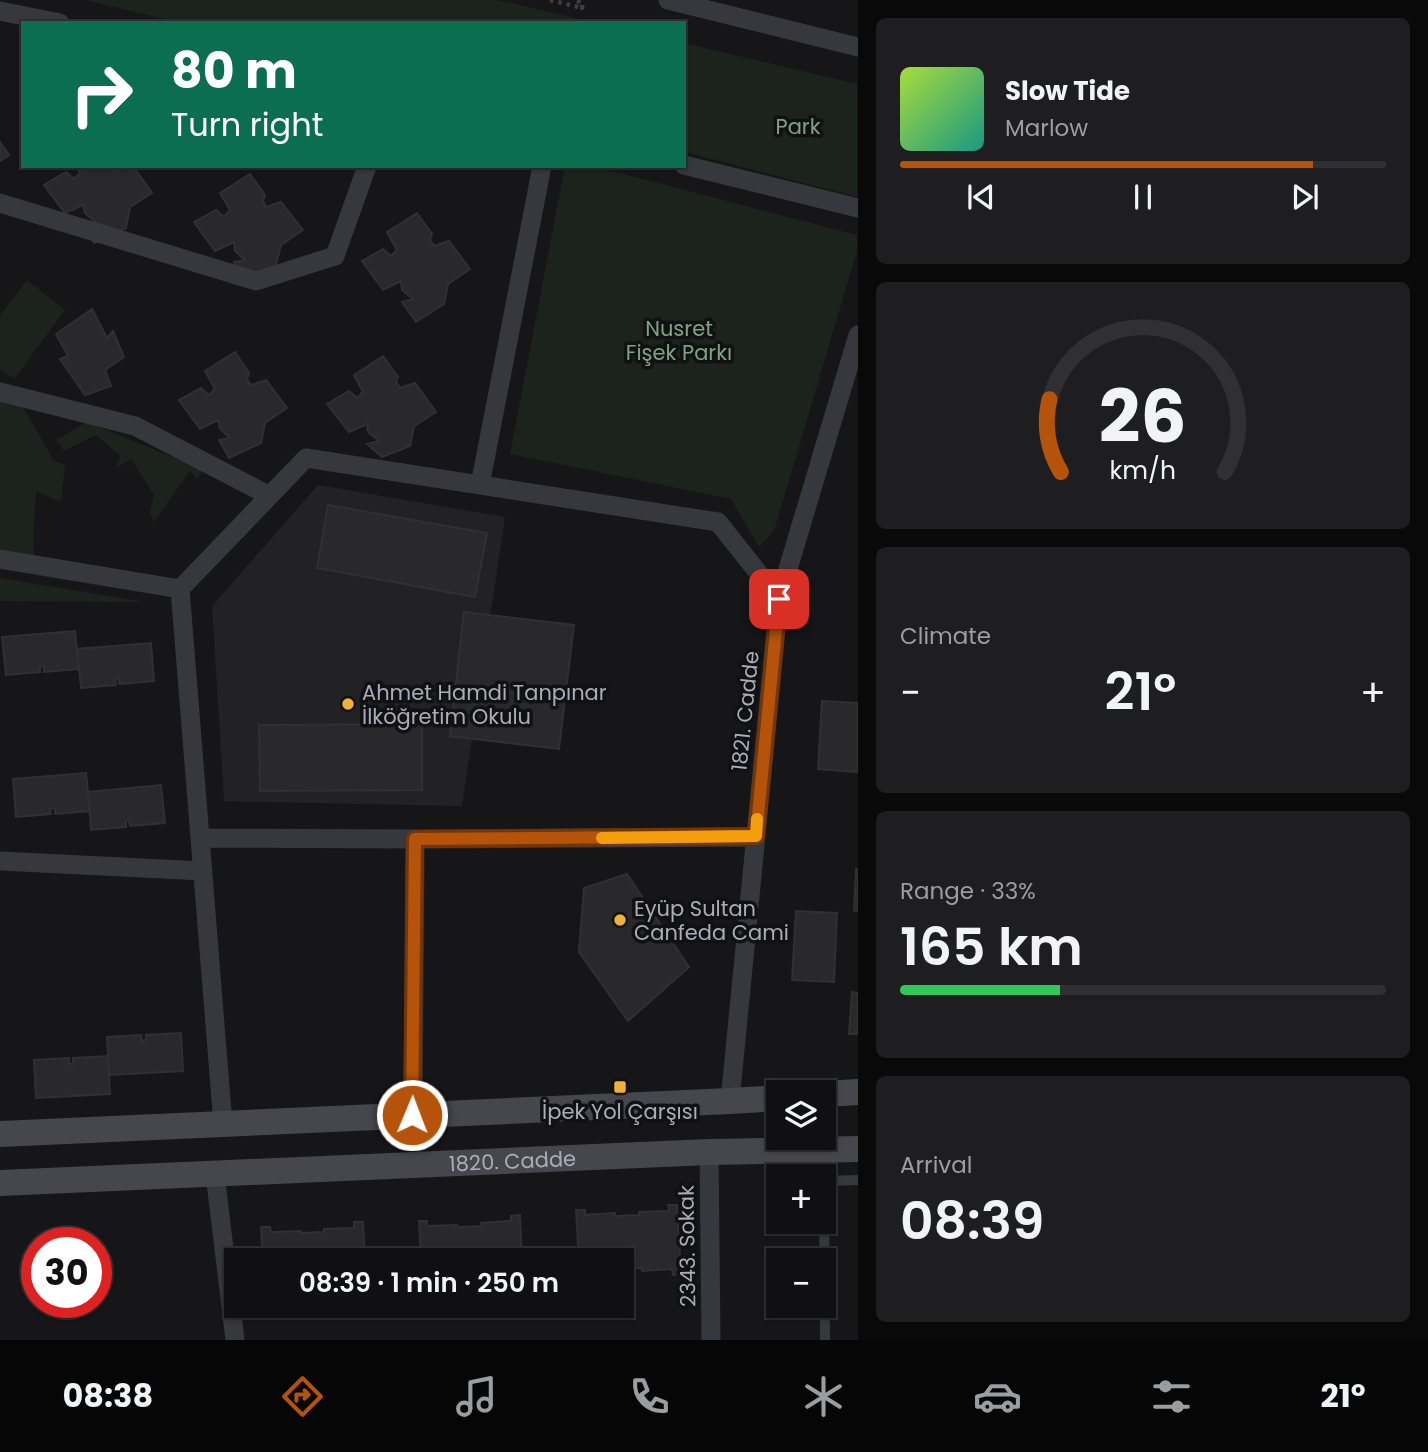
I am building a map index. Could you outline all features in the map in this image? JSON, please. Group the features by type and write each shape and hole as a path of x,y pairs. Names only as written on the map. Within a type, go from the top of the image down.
{"main road":[{"path":"836,1093 858,1092"},
{"path":"0,1134 766,1099"},
{"name":"1820. Cadde","path":"0,1184 709,1152 858,1149"}],"street":[{"path":"668,0 858,47"},
{"path":"0,10 51,21"},
{"path":"686,165 858,208"},
{"path":"0,202 256,281 335,256 366,168"},
{"path":"480,485 542,168"},
{"name":"1821. Cadde","path":"730,1101 779,599 858,335"},
{"path":"0,392 135,426 270,496"},
{"path":"223,1124 180,589 306,458 718,522 779,599"},
{"path":"0,559 180,589"},
{"path":"200,838 756,836"},
{"path":"412,1115 415,839"},
{"path":"0,862 203,871"},
{"name":"2343. Sokak","path":"709,1152 711,1340"},
{"path":"215,1174 235,1340"}],"lane":[{"path":"778,1151 791,1164"},
{"path":"836,1181 858,1180"},
{"path":"824,1234 825,1340"}],"path":[{"path":"550,0 582,8 581,0"}],"shaded area":[{"name":"Ahmet Hamdi Tanpınar İlköğretim Okulu","path":"318,485 505,517 462,806 224,801 212,606"}],"green space":[{"path":"85,0 498,0 587,21 173,21"},
{"name":"Park","path":"686,43 857,84 857,197 686,153"},
{"name":"Nusret Fişek Parkı","path":"565,168 601,168 857,235 857,251 774,531 759,547 731,499 510,454"},
{"path":"27,280 65,310 14,379 0,369 0,315"},
{"path":"0,399 22,405 54,461 65,465 61,502 36,491 34,555 0,551"},
{"path":"87,422 204,470 197,479 190,471 154,522 150,513 154,495 131,459 116,468 120,456 96,435 64,451 56,440"},
{"path":"0,578 145,602 0,601"}],"building":[{"path":"0,142 9,155 0,161"},
{"path":"77,168 134,168 152,193 130,207 126,228 94,243 84,225 95,222 85,213 83,205 65,213 44,185 66,172 74,179 80,173"},
{"path":"250,174 265,195 263,201 266,207 281,202 303,230 281,245 276,265 245,280 234,262 245,260 235,251 234,242 215,251 194,222 216,210 224,217 230,210 220,193"},
{"path":"417,213 432,234 430,240 434,246 449,241 470,269 448,284 444,304 416,322 402,302 413,299 402,290 401,281 383,290 362,261 383,249 391,256 397,250 387,232"},
{"path":"92,309 107,338 113,331 124,357 105,370 111,386 85,395 60,359 68,356 56,334"},
{"path":"235,352 249,373 247,379 251,385 266,380 287,408 265,423 261,443 229,458 219,440 230,438 220,429 218,420 200,429 179,400 201,388 209,395 215,389 205,371"},
{"path":"383,356 398,377 396,382 400,388 415,383 436,412 414,426 410,446 382,457 367,444 379,441 368,432 367,424 349,432 327,404 349,391 357,398 363,392 354,375"},
{"path":"328,505 487,533 475,597 317,568"},
{"path":"464,612 574,625 559,749 450,736"},
{"path":"75,631 79,669 44,672 44,666 40,667 40,672 6,675 2,637"},
{"path":"151,643 154,681 119,684 119,678 115,679 116,685 81,688 77,649"},
{"path":"822,701 858,703 858,772 818,769"},
{"path":"422,724 422,790 260,791 259,725"},
{"path":"86,773 90,811 55,814 55,808 50,809 51,814 16,817 13,779"},
{"path":"161,785 165,823 130,826 129,820 126,821 126,827 91,830 88,792"},
{"path":"856,869 858,911 854,911"},
{"name":"Eyüp Sultan Canfeda Cami","path":"627,874 689,967 628,1021 579,952 584,888"},
{"path":"796,911 837,913 834,982 792,980"},
{"path":"852,992 858,993 858,1034 849,1034"},
{"path":"181,1033 183,1071 109,1075 107,1037 141,1035 142,1041 146,1040 146,1035"},
{"path":"108,1056 110,1094 36,1098 34,1060 69,1058 69,1064 73,1064 73,1058"},
{"path":"668,1205 677,1205 681,1274 673,1275 672,1269 642,1271 642,1268 634,1268 634,1248 578,1248 576,1210 585,1210 585,1215 615,1213 615,1216 669,1211"},
{"path":"520,1215 521,1248 420,1248 419,1221 427,1221 427,1226 482,1226 481,1223 511,1221 511,1216"},
{"path":"354,1222 363,1222 364,1248 262,1248 261,1227 270,1227 271,1232 301,1233 354,1228"}],"slow traffic":[{"path":"602,838 756,836 757,819"}],"place":[{"name":"Ahmet Hamdi Tanpınar İlköğretim Okulu","path":"348,704"},
{"name":"Eyüp Sultan Canfeda Cami","path":"620,920"},
{"name":"İpek Yol Çarşısı","path":"620,1087"}],"route":[{"path":"412,1115 415,839 756,836 779,599"}]}
